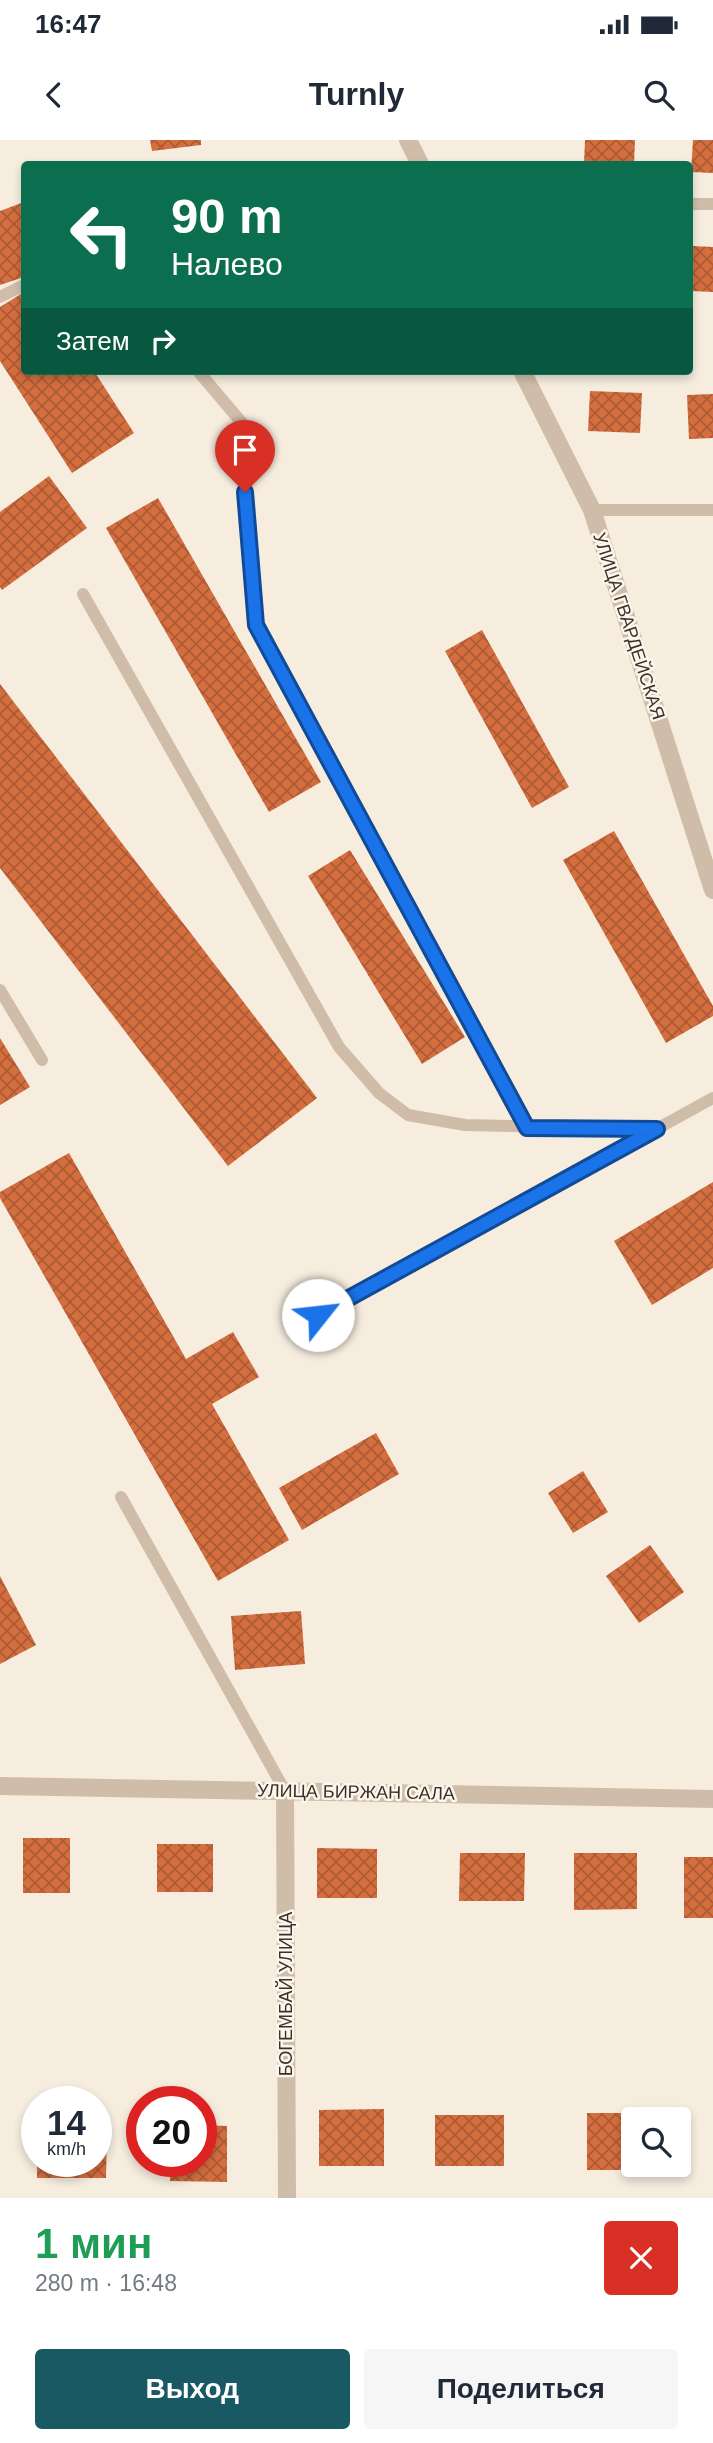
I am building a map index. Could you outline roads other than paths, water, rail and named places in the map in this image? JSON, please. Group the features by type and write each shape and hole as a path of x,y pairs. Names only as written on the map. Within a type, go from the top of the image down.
{"street":[{"path":"408,140 418,161"},
{"name":"УЛИЦА ГВАРДЕЙСКАЯ","path":"524,375 592,510 713,890"},
{"name":"УЛИЦА БИРЖАН САЛА","path":"0,1786 713,1799"},
{"name":"БОГЕМБАЙ УЛИЦА","path":"285,1791 287,2198"}],"lane":[{"path":"693,204 713,204"},
{"path":"0,297 21,286"},
{"path":"201,375 242,423 246,516 256,625 527,1128"},
{"path":"592,510 713,510"},
{"path":"83,594 339,1047 379,1093 408,1115 465,1125 657,1129"},
{"path":"0,990 42,1060"},
{"path":"318,1315 713,1098"},
{"path":"121,1497 285,1791"}]}
